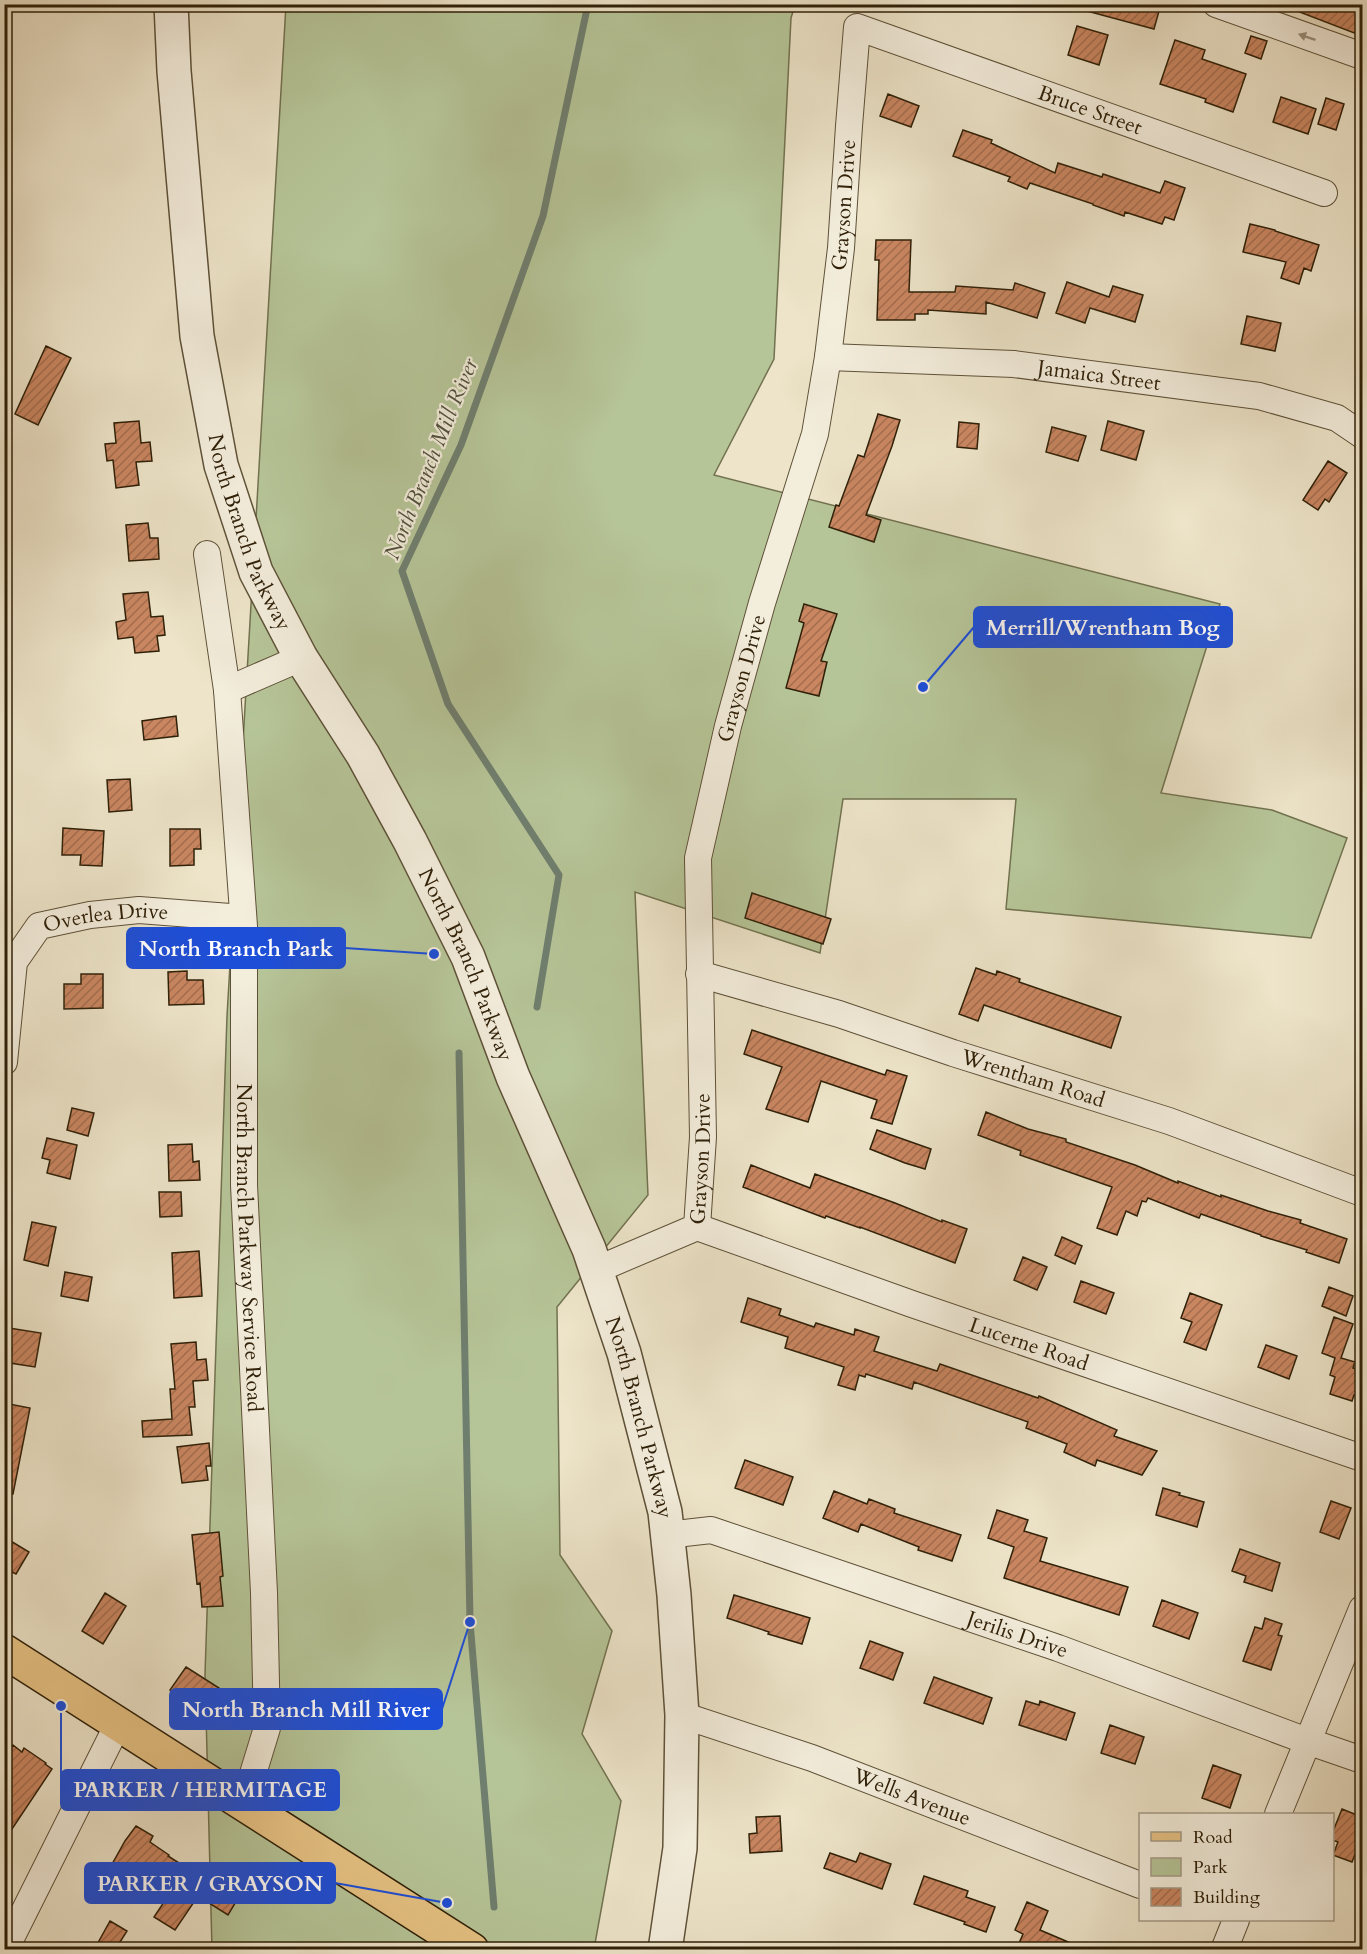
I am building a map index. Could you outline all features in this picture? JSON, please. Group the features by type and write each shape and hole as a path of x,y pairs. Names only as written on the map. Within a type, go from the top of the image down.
{"main road":[{"path":"4,1651 472,1950"}],"street":[{"name":"North Branch Parkway","path":"171,4 174,71 196,336 220,461 256,572 301,658 363,755 410,841 468,957 513,1077 589,1249 624,1353 665,1512 674,1595 682,1715 680,1848 665,1950"},
{"path":"1216,4 1362,56"},
{"name":"Bruce Street","path":"857,27 1324,193"},
{"name":"Grayson Drive","path":"596,1270 697,1227 703,1137 698,858 728,726 759,614 815,434 828,357 841,248 857,27"},
{"name":"Jamaica Street","path":"828,357 1014,364 1259,396 1337,418 1362,435"},
{"name":"North Branch Parkway Service Road","path":"207,554 227,690 243,918 244,1185 264,1593 267,1728 244,1803"},
{"path":"227,690 301,658"},
{"name":"Overlea Drive","path":"4,1062 14,962 39,926 90,915 139,910 243,918"},
{"name":"Wrentham Road","path":"699,974 839,1014 953,1053 1169,1121 1362,1193"},
{"name":"Lucerne Road","path":"697,1227 1362,1458"},
{"name":"Jerilis Drive","path":"667,1534 711,1530 1058,1648 1362,1760"},
{"path":"1279,1813 1362,1609"},
{"name":"Wells Avenue","path":"682,1715 812,1758 1139,1885"},
{"path":"4,1950 118,1724"},
{"path":"1224,1950 1235,1921"}],"green space":[{"path":"286,5 795,5 791,18 774,359 714,475 1220,604 1161,793 1272,810 1347,838 1311,938 1006,909 1016,799 843,799 820,953 635,892 648,1195 557,1307 560,1555 612,1631 582,1734 621,1801 594,1949 212,1950 205,1674 227,1016"}],"building":[{"path":"1084,4 1137,4 1159,11 1154,29 1083,10"},
{"path":"1284,4 1362,4 1362,36 1284,6"},
{"path":"1077,26 1108,35 1099,65 1068,55"},
{"path":"1251,36 1267,41 1261,59 1245,53"},
{"path":"1175,40 1205,50 1202,59 1246,74 1233,112 1205,102 1206,99 1160,84"},
{"path":"888,94 919,106 911,127 880,116"},
{"path":"1281,97 1316,109 1308,134 1273,122"},
{"path":"1326,98 1344,104 1336,130 1318,124"},
{"path":"963,130 992,140 991,143 1055,173 1058,163 1102,177 1103,174 1160,193 1165,181 1185,188 1174,220 1165,217 1162,224 1125,212 1124,216 1030,183 1027,189 1008,181 1010,177 953,156"},
{"path":"1250,224 1319,245 1311,271 1304,268 1299,284 1281,278 1286,262 1243,252"},
{"path":"876,240 911,240 909,292 955,292 956,286 1013,290 1015,283 1045,293 1037,318 986,302 986,314 928,310 928,314 915,314 915,320 877,320 879,260 875,260"},
{"path":"1067,282 1109,297 1113,286 1143,295 1135,322 1090,308 1085,323 1056,313"},
{"path":"1247,316 1281,323 1275,351 1241,344"},
{"path":"46,346 71,358 38,425 15,414"},
{"path":"878,414 900,420 866,515 881,520 874,542 829,527 858,455 864,457"},
{"path":"139,421 141,443 150,442 152,461 136,462 139,485 116,488 113,460 107,461 105,444 116,443 114,423"},
{"path":"1108,421 1144,431 1136,460 1101,450"},
{"path":"959,422 979,424 977,449 957,447"},
{"path":"1052,427 1086,436 1078,461 1046,452"},
{"path":"1328,461 1347,473 1329,502 1325,499 1318,510 1303,500"},
{"path":"148,523 150,538 158,538 159,559 129,561 126,525"},
{"path":"148,592 151,617 163,616 165,635 157,636 159,651 135,653 133,637 118,639 116,622 126,620 123,594"},
{"path":"804,604 837,614 821,661 827,662 819,696 786,688 804,623 799,621"},
{"path":"176,716 178,736 144,740 142,721"},
{"path":"130,779 132,810 109,812 107,780"},
{"path":"63,828 104,831 102,866 80,865 81,855 62,855"},
{"path":"170,829 200,829 201,849 194,849 194,865 170,866"},
{"path":"752,893 831,919 823,944 745,918"},
{"path":"976,968 996,975 997,971 1020,979 1019,982 1121,1017 1111,1048 984,1005 978,1021 959,1014"},
{"path":"187,971 187,980 203,980 204,1004 169,1005 168,972"},
{"path":"81,974 103,974 103,1008 64,1009 64,984 81,984"},
{"path":"752,1030 885,1075 887,1070 907,1076 892,1124 871,1118 877,1100 821,1081 808,1122 766,1109 782,1067 744,1054"},
{"path":"72,1108 94,1113 88,1136 67,1130"},
{"path":"986,1112 1028,1129 1066,1139 1066,1142 1135,1165 1178,1183 1178,1181 1221,1197 1221,1195 1301,1220 1300,1223 1347,1239 1339,1263 1201,1214 1199,1218 1148,1198 1146,1202 1142,1201 1137,1216 1126,1211 1117,1235 1097,1228 1112,1187 1020,1155 1021,1151 978,1135"},
{"path":"877,1130 931,1149 925,1169 870,1149"},
{"path":"47,1138 77,1145 70,1179 47,1173 50,1160 42,1158"},
{"path":"192,1144 193,1162 199,1161 200,1180 169,1181 168,1145"},
{"path":"751,1165 810,1188 815,1174 942,1222 942,1220 967,1229 955,1263 860,1227 826,1216 825,1218 743,1187"},
{"path":"159,1192 181,1192 182,1216 160,1217"},
{"path":"32,1222 56,1227 48,1266 24,1260"},
{"path":"1062,1237 1082,1246 1075,1264 1055,1255"},
{"path":"199,1251 202,1296 174,1298 172,1253"},
{"path":"1023,1257 1047,1267 1037,1290 1014,1280"},
{"path":"65,1272 92,1277 88,1301 61,1296"},
{"path":"1081,1281 1114,1293 1106,1314 1074,1302"},
{"path":"1329,1287 1353,1296 1346,1316 1322,1306"},
{"path":"1190,1293 1222,1305 1206,1350 1184,1342 1192,1322 1181,1318"},
{"path":"748,1298 781,1309 779,1315 814,1327 816,1323 854,1335 855,1329 879,1337 874,1351 937,1371 940,1364 1038,1398 1039,1396 1117,1430 1114,1436 1157,1451 1142,1475 1097,1460 1095,1466 1064,1452 1067,1444 1026,1428 1028,1422 914,1382 912,1389 866,1374 865,1377 859,1375 855,1390 838,1385 844,1367 785,1348 788,1337 741,1322"},
{"path":"1334,1317 1353,1324 1341,1358 1355,1362 1353,1368 1362,1371 1359,1397 1354,1395 1352,1401 1330,1394 1335,1377 1330,1375 1335,1358 1322,1353"},
{"path":"9,1328 41,1333 35,1367 10,1363 12,1348 5,1347"},
{"path":"196,1342 197,1360 206,1359 208,1380 193,1381 195,1407 189,1407 192,1435 143,1437 142,1421 172,1419 170,1389 175,1389 171,1344"},
{"path":"1266,1345 1297,1356 1289,1379 1258,1367"},
{"path":"4,1403 30,1408 13,1494 4,1493"},
{"path":"209,1443 211,1466 206,1466 208,1480 182,1483 177,1447"},
{"path":"745,1460 793,1477 783,1505 735,1488"},
{"path":"1163,1488 1204,1502 1197,1527 1156,1515"},
{"path":"834,1491 867,1504 869,1499 895,1509 894,1513 961,1535 952,1561 918,1550 919,1547 861,1524 858,1532 823,1518"},
{"path":"1331,1501 1351,1508 1339,1539 1320,1532"},
{"path":"997,1510 1028,1520 1024,1531 1047,1538 1040,1561 1128,1587 1119,1615 1004,1578 1014,1547 988,1538"},
{"path":"219,1532 223,1606 202,1607 192,1535"},
{"path":"4,1537 29,1552 16,1574 4,1568"},
{"path":"1240,1549 1280,1563 1272,1591 1244,1582 1246,1576 1232,1571"},
{"path":"105,1593 126,1606 103,1644 82,1631"},
{"path":"734,1595 810,1618 802,1644 727,1618"},
{"path":"1162,1600 1198,1613 1189,1639 1153,1626"},
{"path":"1265,1618 1282,1624 1278,1635 1282,1636 1271,1670 1243,1661 1255,1627 1262,1629"},
{"path":"870,1641 903,1653 893,1680 860,1668"},
{"path":"186,1667 219,1688 203,1712 170,1690"},
{"path":"934,1677 992,1698 983,1724 924,1703"},
{"path":"1026,1701 1039,1705 1040,1701 1075,1713 1066,1740 1019,1725"},
{"path":"1110,1725 1144,1737 1135,1764 1101,1753"},
{"path":"13,1745 22,1752 24,1748 52,1769 4,1841 4,1758"},
{"path":"1213,1765 1241,1775 1230,1808 1202,1798"},
{"path":"1342,1809 1362,1817 1362,1855 1356,1852 1352,1862 1334,1855 1338,1842 1334,1841 1334,1829"},
{"path":"780,1816 782,1851 750,1853 749,1834 757,1833 756,1817"},
{"path":"136,1826 153,1836 150,1842 201,1877 207,1867 243,1890 228,1915 198,1896 175,1930 154,1917 174,1887 136,1863 119,1893 101,1884"},
{"path":"830,1853 856,1862 860,1853 891,1864 882,1889 824,1868"},
{"path":"924,1876 968,1891 966,1897 995,1907 986,1932 914,1904"},
{"path":"1027,1902 1048,1911 1040,1930 1087,1950 1016,1950 1023,1934 1015,1930"},
{"path":"110,1921 127,1931 115,1950 94,1950"}],"waterway":[{"name":"North Branch Mill River","path":"537,1007 559,875 448,704 402,571 461,445 543,216 588,4"},
{"name":"North Branch Mill River","path":"459,1053 470,1622 494,1907"}],"place":[{"name":"Merrill/Wrentham Bog","path":"923,687"},
{"name":"North Branch Park","path":"434,954"},
{"name":"North Branch Mill River","path":"470,1622"},
{"name":"PARKER / HERMITAGE","path":"61,1706"},
{"name":"PARKER / GRAYSON","path":"447,1903"}]}
